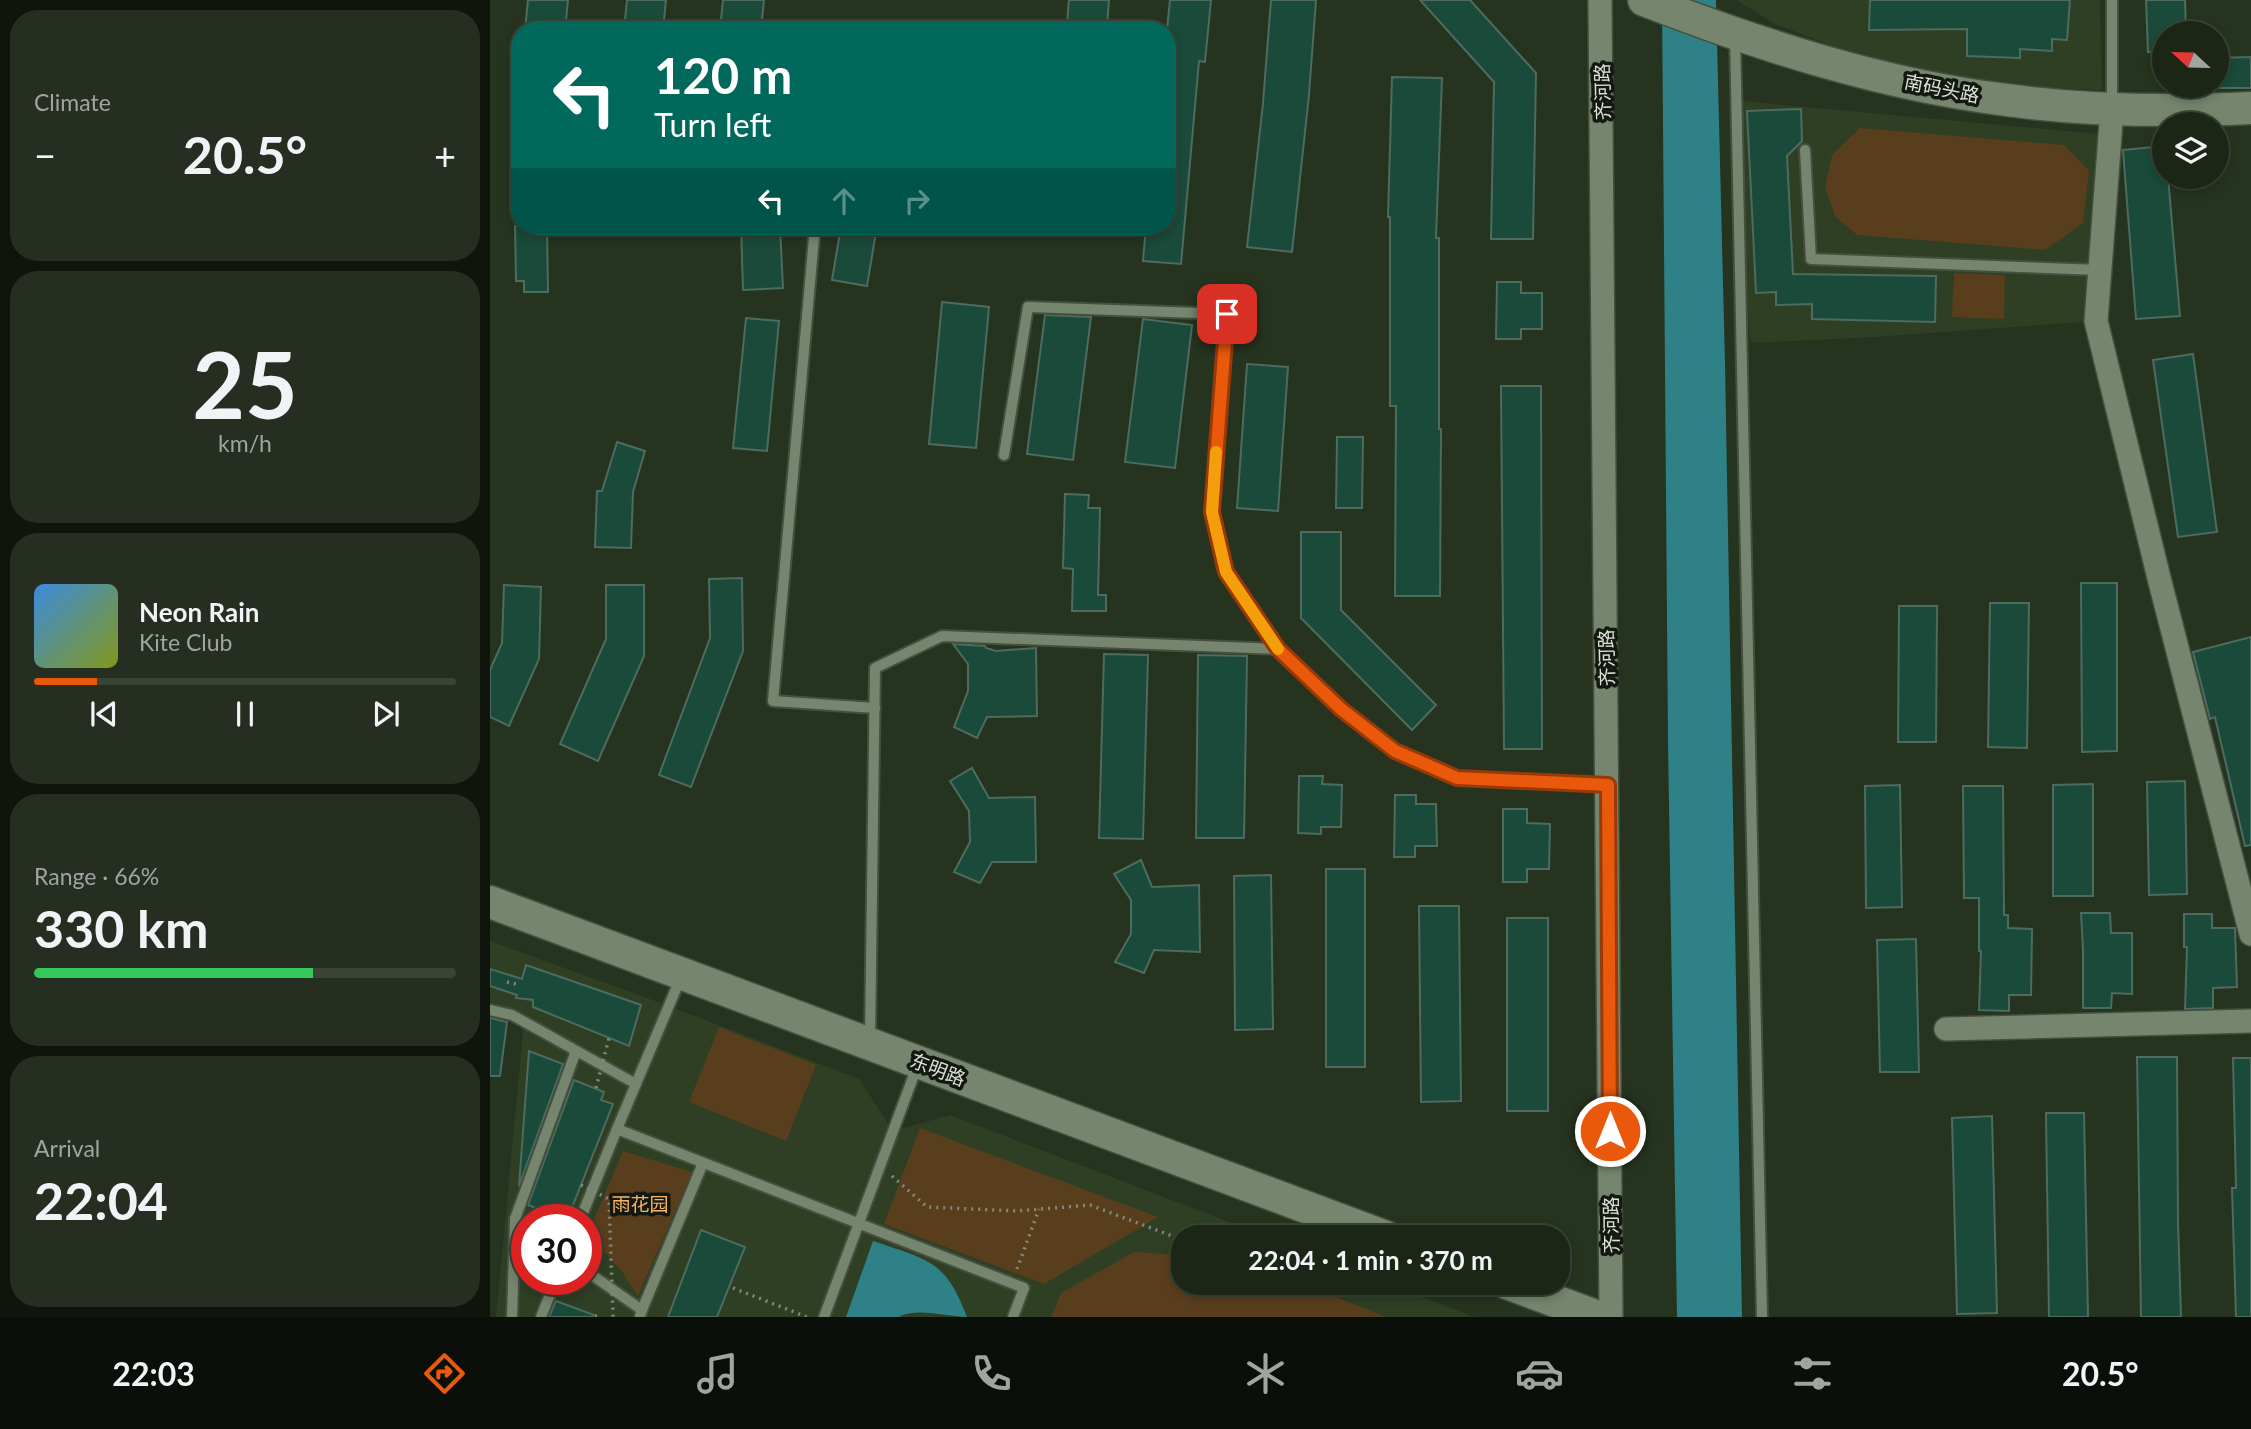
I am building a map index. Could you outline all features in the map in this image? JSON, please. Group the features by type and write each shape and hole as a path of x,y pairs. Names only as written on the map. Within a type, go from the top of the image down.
{"main road":[{"name":"南码头路","path":"1649,2 1827,62 1916,84 2006,100 2180,112 2251,108"},
{"name":"东明路","path":"490,902 1354,1225"},
{"path":"1539,1295 1598,1317"}],"street":[{"name":"齐河路","path":"1600,0 1611,1317"},
{"path":"2112,109 2096,321 2251,934"},
{"path":"1946,1029 2251,1021"}],"lane":[{"path":"2112,0 2112,109"},
{"path":"1735,33 1762,1317"},
{"path":"1805,150 1811,259 2100,270"},
{"path":"814,235 773,701 875,708"},
{"path":"1004,454 1028,307 1227,314 1212,512 1226,572 1278,649 1341,709 1395,751 1457,778 1608,785"},
{"path":"870,1043 875,668 942,636 1278,649"},
{"path":"587,1204 682,973"},
{"path":"490,1010 512,1015 636,1084"},
{"path":"520,1204 576,1051"},
{"path":"824,1317 919,1062"},
{"path":"617,1129 1024,1287 1013,1317"},
{"path":"602,1284 641,1314 703,1163"},
{"path":"512,1317 513,1295"},
{"path":"541,1317 550,1295"}],"path":[{"path":"507,982 520,985"},
{"path":"596,1088 609,1038"},
{"path":"881,1165 927,1207 1017,1211 1090,1205 1171,1235"},
{"path":"581,1185 609,1199 613,1317"},
{"path":"1012,1282 1039,1209"},
{"path":"733,1287 807,1317"},
{"path":"595,1315 602,1317"}],"shaded area":[{"path":"1736,0 2100,0 2102,90 2000,86 1867,59 1775,24"},
{"path":"1741,101 2110,135 2096,321 1751,343 1745,304"},
{"path":"490,941 859,1079 893,1131 950,1115 1237,1225 1171,1225 1171,1295 1417,1295 1474,1317 496,1317 524,1022 490,1015"}],"green space":[{"path":"1860,128 2064,145 2089,171 2083,223 2045,250 1857,235 1835,216 1825,187 1832,155"},
{"path":"1954,273 2005,275 2004,319 1952,317"},
{"path":"719,1027 816,1065 786,1141 689,1102"},
{"path":"920,1128 1158,1217 1044,1284 884,1224"},
{"name":"雨花园","path":"623,1151 692,1172 638,1296 621,1270 602,1249 601,1204"},
{"path":"1134,1252 1171,1254 1171,1295 1331,1295 1386,1317 1051,1317 1061,1293"}],"water":[{"path":"1662,0 1716,0 1742,1317 1677,1317 1668,742"},
{"path":"873,1241 921,1258 942,1272 951,1283 967,1317 914,1313 899,1317 846,1317"}],"building":[{"path":"528,0 568,0 566,21 526,21"},
{"path":"627,0 666,0 664,21 625,21"},
{"path":"723,0 764,0 762,21 721,21"},
{"path":"1069,0 1109,0 1107,21 1067,21"},
{"path":"1170,0 1211,0 1205,62 1199,61 1181,264 1143,261 1145,235 1176,235 1176,21 1168,21"},
{"path":"1271,0 1316,0 1292,252 1247,247"},
{"path":"1420,0 1470,0 1536,73 1533,239 1491,239 1494,82"},
{"path":"1870,0 2070,0 2067,40 2052,39 2052,51 2020,49 2020,58 1967,56 1967,29 1869,30"},
{"path":"2146,0 2185,0 2186,21 2152,21 2152,52 2148,52"},
{"path":"2251,57 2251,88 2230,88 2230,58"},
{"path":"1392,77 1442,78 1436,238 1439,238 1440,596 1395,596 1396,406 1390,406 1388,217"},
{"path":"1801,109 1802,141 1787,156 1793,274 1936,276 1935,322 1812,319 1812,304 1776,305 1776,292 1756,293 1747,111"},
{"path":"2152,147 2152,189 2169,189 2180,316 2136,319 2123,150"},
{"path":"515,235 547,235 548,292 524,292 524,281 516,281"},
{"path":"741,235 780,235 783,288 743,290"},
{"path":"840,235 876,235 867,286 832,280"},
{"path":"1497,282 1521,282 1521,293 1542,293 1542,329 1521,329 1521,339 1496,339"},
{"path":"942,302 989,307 976,448 929,444"},
{"path":"1045,315 1091,317 1073,460 1027,454"},
{"path":"746,318 779,321 767,451 733,448"},
{"path":"1143,319 1192,325 1175,468 1125,462"},
{"path":"2193,354 2217,532 2178,537 2153,360"},
{"path":"1247,364 1288,367 1278,511 1237,508"},
{"path":"1501,386 1541,386 1542,749 1504,749"},
{"path":"1337,437 1363,437 1362,508 1336,508"},
{"path":"617,442 645,451 633,492 631,548 595,547 597,491 602,491"},
{"path":"1065,494 1089,495 1088,508 1100,508 1098,595 1106,595 1106,611 1072,611 1073,569 1063,568"},
{"path":"1301,532 1341,532 1341,610 1436,705 1412,730 1301,618"},
{"path":"742,578 743,651 691,787 659,775 710,638 709,579"},
{"path":"2081,583 2117,583 2117,751 2082,752"},
{"path":"504,585 541,587 539,659 509,726 490,717 490,670 502,643"},
{"path":"606,585 644,585 644,656 598,761 560,744 606,639"},
{"path":"1990,603 2029,603 2027,748 1988,747"},
{"path":"1899,606 1937,606 1936,742 1898,742"},
{"path":"2251,637 2251,845 2245,846 2215,717 2210,719 2193,652"},
{"path":"953,644 985,646 996,651 1036,648 1037,716 987,717 977,738 954,727 968,691 968,664"},
{"path":"1104,654 1148,655 1143,839 1099,838"},
{"path":"1198,655 1247,656 1244,838 1196,838"},
{"path":"972,768 989,798 1035,797 1036,862 992,862 980,883 954,872 970,842 969,811 950,781"},
{"path":"1299,776 1323,776 1322,784 1342,785 1341,827 1321,827 1321,834 1298,833"},
{"path":"2185,781 2187,894 2149,895 2147,782"},
{"path":"2093,784 2093,896 2053,896 2053,785"},
{"path":"1900,785 1902,907 1866,908 1865,786"},
{"path":"1963,786 2003,786 2004,915 2008,915 2008,928 2032,929 2031,995 2009,995 2009,1011 1979,1010 1979,898 1964,898"},
{"path":"1395,795 1416,795 1416,804 1436,804 1437,846 1415,846 1415,857 1394,857"},
{"path":"1503,809 1527,809 1527,823 1550,824 1549,869 1527,869 1527,882 1503,882"},
{"path":"1141,860 1152,887 1199,885 1200,952 1154,950 1144,973 1115,962 1131,934 1131,900 1114,874"},
{"path":"1326,869 1365,869 1365,1067 1326,1067"},
{"path":"1271,875 1273,1029 1235,1030 1234,876"},
{"path":"1419,906 1459,906 1461,1101 1421,1102"},
{"path":"2081,913 2110,913 2111,933 2132,933 2132,994 2112,993 2111,1008 2083,1008"},
{"path":"2184,914 2212,914 2212,928 2235,928 2237,987 2213,988 2213,1008 2185,1009 2187,947 2184,947"},
{"path":"1507,918 1548,918 1548,1111 1507,1111"},
{"path":"1916,939 1919,1072 1880,1072 1877,940"},
{"path":"526,965 641,1005 629,1046 533,1007 533,1000 516,998 517,995 490,986 490,969 522,979"},
{"path":"490,1018 507,1022 500,1076 490,1076"},
{"path":"529,1051 563,1064 519,1186"},
{"path":"2137,1057 2177,1057 2181,1317 2141,1317"},
{"path":"2233,1058 2251,1058 2251,1317 2236,1317 2232,1188 2236,1188"},
{"path":"574,1080 604,1092 601,1100 613,1104 573,1204 528,1204"},
{"path":"2046,1113 2084,1113 2088,1317 2049,1317"},
{"path":"1992,1116 1997,1313 1957,1314 1952,1118"},
{"path":"701,1230 745,1247 717,1317 668,1317"},
{"path":"556,1301 594,1315 549,1317"}],"slow traffic":[{"path":"1216,452 1212,512 1226,572 1278,649"}],"route":[{"path":"1227,314 1212,512 1226,572 1278,649 1341,709 1395,751 1457,778 1608,785 1610,1131"}]}
